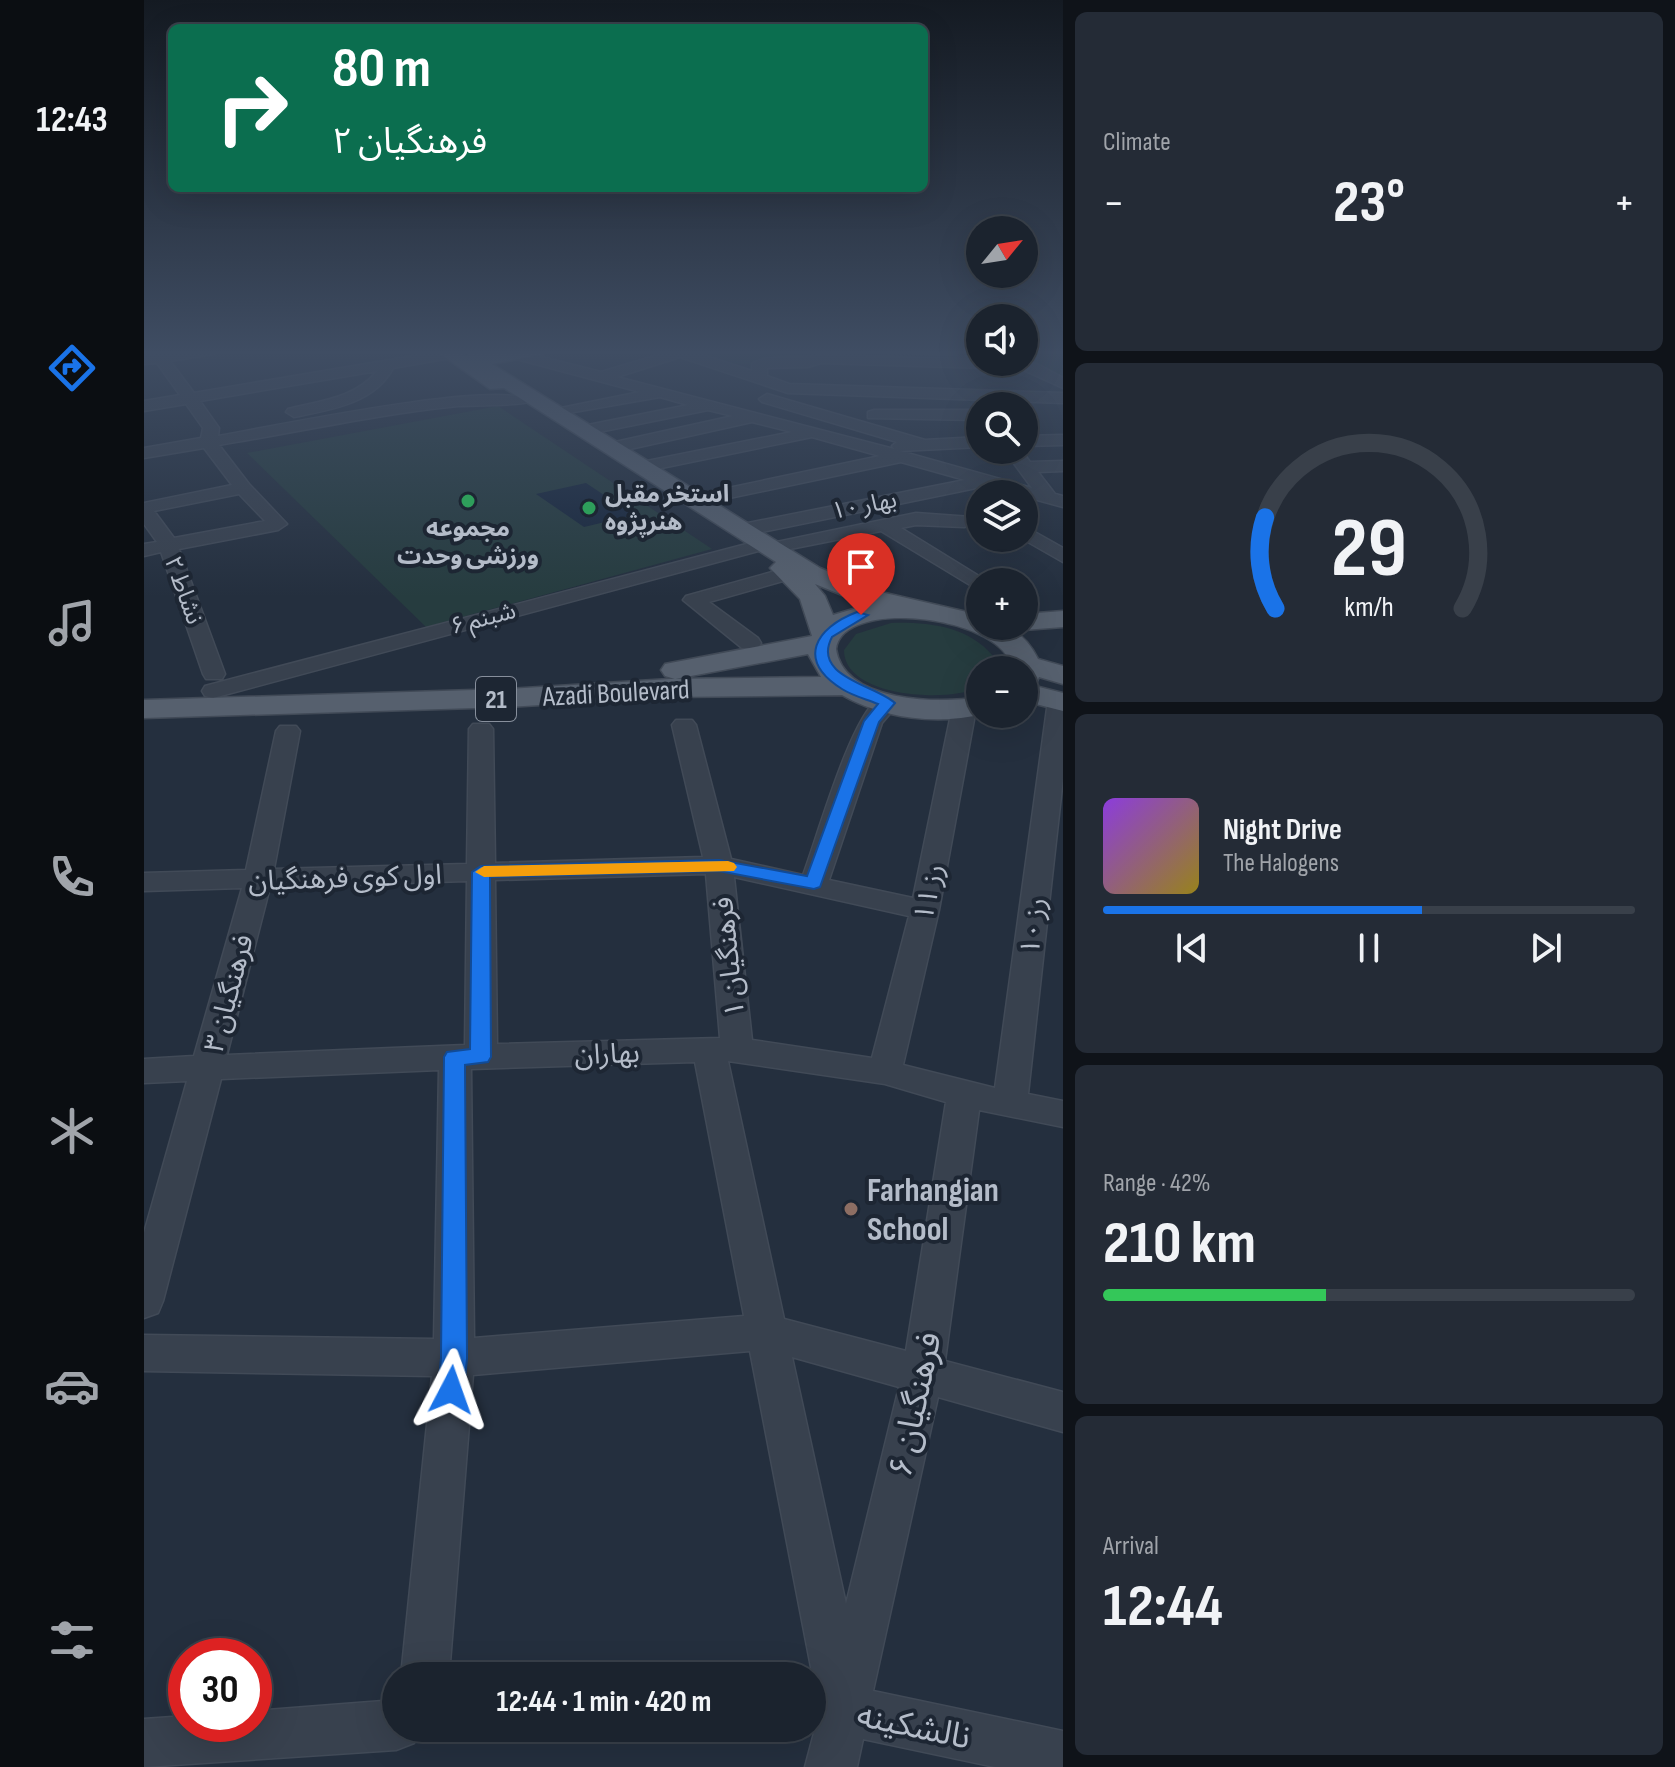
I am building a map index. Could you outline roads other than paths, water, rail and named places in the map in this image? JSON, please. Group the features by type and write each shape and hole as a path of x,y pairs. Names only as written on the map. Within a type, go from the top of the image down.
{"main road":[{"path":"579,432 756,542"},
{"path":"588,432 696,500 792,568 863,596 916,610"},
{"path":"792,568 812,596 824,639"},
{"name":"21","path":"966,620 916,610 861,615 841,623 824,639 822,657 831,672 879,712 966,708"},
{"path":"1038,620 1063,619"},
{"name":"Azadi Boulevard","path":"144,709 507,698 668,680 824,639"},
{"name":"21","path":"1009,640 1021,651 1022,656"},
{"path":"1038,672 1063,656"},
{"name":"Azadi Boulevard","path":"144,693 213,683 668,680 848,686"},
{"path":"1038,685 1062,693"}],"street":[{"path":"144,453 216,432"},
{"path":"210,435 253,432"},
{"path":"612,448 681,432"},
{"path":"897,432 924,445"},
{"path":"642,467 815,433 982,480"},
{"path":"144,550 278,524 243,488 210,435"},
{"path":"1038,441 1063,440"},
{"path":"871,448 966,443"},
{"path":"696,500 902,456"},
{"path":"1022,464 1056,500"},
{"path":"1024,467 1063,466"},
{"name":"بهار ۱۰","path":"756,542 966,486"},
{"path":"144,510 243,488"},
{"name":"نشاط ۲","path":"144,510 168,544 213,683"},
{"path":"756,542 916,519 966,520"},
{"path":"750,643 693,600 792,568 966,521"},
{"path":"882,524 966,576"},
{"path":"1038,533 1063,537"},
{"path":"1038,540 1063,556"},
{"name":"شبنم ۶","path":"213,683 756,542"},
{"name":"رز ۱۰","path":"1010,1102 1062,693"},
{"path":"814,883 879,712"},
{"name":"فرهنگیان ۱","path":"684,725 719,865 723,1050 765,1332 828,1709"},
{"name":"رز ۱۱","path":"885,1072 967,728"},
{"path":"426,1662 454,1358 468,1057 481,872 481,729"},
{"name":"فرهنگیان ۳","path":"144,1301 258,881 288,731"},
{"name":"اول کوی فرهنگیان","path":"144,882 719,865 814,883 925,910"},
{"name":"بهاران","path":"144,1071 723,1050 885,1072 964,1094 1063,1114"},
{"name":"فرهنگیان ۶","path":"831,1767 828,1709 923,1373 964,1094"},
{"path":"144,1353 454,1358 765,1332 1063,1412"},
{"name":"نالشکینه","path":"828,1709 1063,1756"},
{"path":"144,1744 382,1726"}],"water":[{"name":"استخر مقبل هنرپژوه","path":"586,483 634,515 584,527 536,494"}],"place":[{"name":"مجموعه ورزشی وحدت","path":"468,501"},
{"name":"استخر مقبل هنرپژوه","path":"589,508"},
{"name":"Farhangian School","path":"851,1209"}]}
